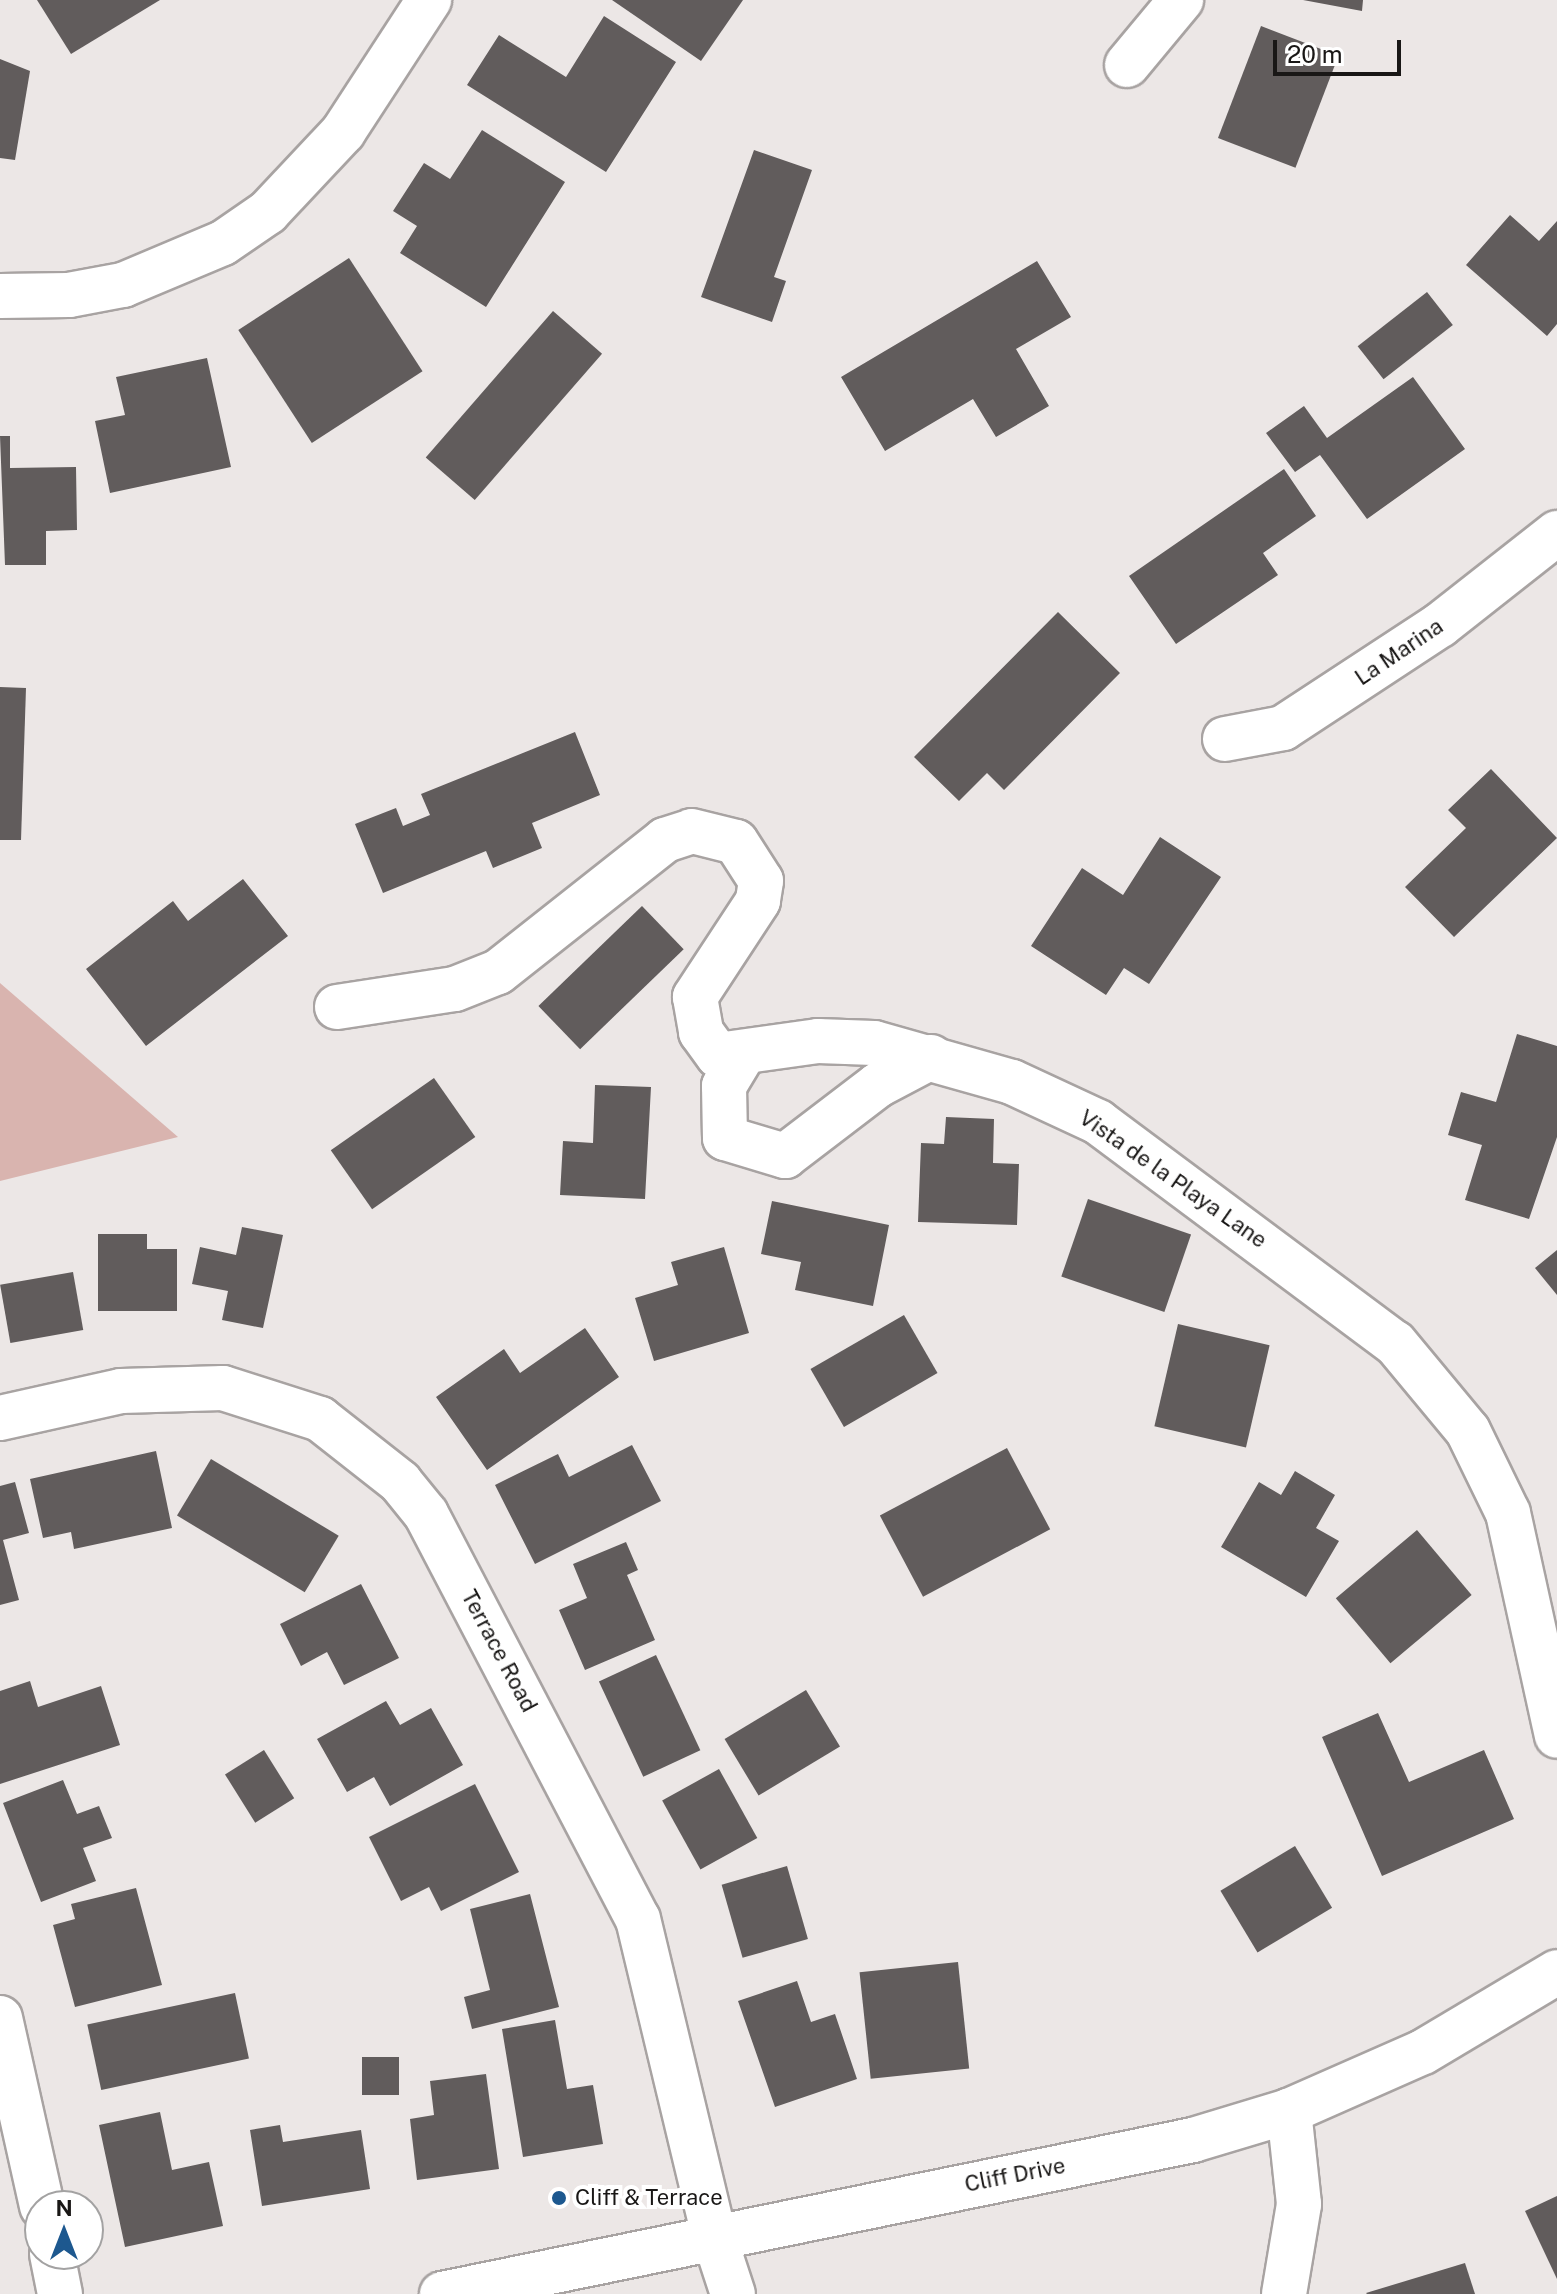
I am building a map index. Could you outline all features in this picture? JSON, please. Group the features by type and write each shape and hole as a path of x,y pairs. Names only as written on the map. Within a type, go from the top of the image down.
{"street":[{"path":"0,296 69,295 123,285 175,267 246,227 308,175 343,132 429,0"},
{"path":"1127,65 1181,0"},
{"name":"La Marina","path":"1225,739 1283,728 1440,625 1557,533"},
{"path":"337,1007 455,989 498,972 665,840 715,832 752,859 761,881 758,901 709,967 694,1007 718,1055 742,1056 724,1086 725,1138 785,1156 878,1085 931,1057"},
{"name":"Vista de la Playa Lane","path":"742,1056 818,1041 874,1043 1012,1082 1098,1122 1257,1236 1426,1376 1468,1431 1508,1513 1557,1736"},
{"name":"Terrace Road","path":"0,1418 121,1391 223,1388 320,1419 400,1482 426,1514 638,1919 714,2236 733,2294"},
{"name":"Cliff Drive","path":"442,2294 1193,2140 1289,2111 1423,2052 1557,1972"},
{"path":"0,2018 38,2190"},
{"path":"1284,2294 1299,2204 1289,2111"},
{"path":"55,2270 60,2294"}],"shaded area":[{"path":"0,983 178,1137 0,1181"}],"building":[{"path":"37,0 160,0 71,54"},
{"path":"612,0 743,0 701,61"},
{"path":"1303,0 1363,0 1362,11"},
{"path":"604,16 676,62 606,172 467,85 499,35 566,77"},
{"path":"1261,26 1338,56 1295,168 1218,138"},
{"path":"0,59 30,71 15,160 0,158"},
{"path":"482,130 565,182 486,307 400,253 417,226 393,211 424,163 450,179"},
{"path":"754,150 812,170 774,277 786,281 772,322 701,297"},
{"path":"1510,215 1539,241 1557,221 1557,324 1547,336 1466,265"},
{"path":"349,258 423,371 312,443 238,330"},
{"path":"1037,261 1071,317 1016,349 1049,406 996,437 973,399 885,451 841,377"},
{"path":"1427,292 1453,325 1384,379 1358,346"},
{"path":"553,311 602,354 475,500 426,457"},
{"path":"207,358 231,467 110,493 95,421 125,415 116,377"},
{"path":"1413,377 1465,449 1367,519 1320,455 1295,472 1266,433 1304,406 1327,438"},
{"path":"0,436 10,436 10,468 76,467 77,530 46,531 46,565 5,565"},
{"path":"1284,469 1316,516 1263,553 1278,575 1176,644 1129,576"},
{"path":"1058,612 1120,673 1004,790 987,773 959,801 914,757"},
{"path":"0,687 26,688 21,840 0,840"},
{"path":"575,732 600,795 532,823 542,848 493,868 486,851 383,893 355,824 396,808 403,826 430,815 421,794"},
{"path":"1491,769 1557,838 1454,937 1405,887 1466,828 1448,810"},
{"path":"1160,837 1221,877 1149,984 1124,968 1106,995 1031,946 1082,868 1123,895"},
{"path":"243,879 288,936 146,1046 86,969 173,901 188,921"},
{"path":"642,906 684,949 580,1049 538,1006"},
{"path":"1517,1034 1557,1046 1557,1137 1529,1219 1465,1200 1482,1145 1448,1135 1461,1092 1496,1102"},
{"path":"434,1078 475,1137 372,1209 331,1150"},
{"path":"595,1085 651,1087 645,1199 560,1195 563,1141 593,1143"},
{"path":"946,1117 994,1119 993,1163 1019,1164 1017,1225 918,1222 921,1143 944,1144"},
{"path":"1088,1199 1191,1234 1164,1312 1061,1277"},
{"path":"772,1201 889,1225 873,1306 795,1290 801,1262 761,1254"},
{"path":"242,1227 283,1235 263,1328 222,1320 228,1291 192,1284 200,1247 236,1255"},
{"path":"98,1234 147,1234 147,1249 177,1249 177,1311 98,1311"},
{"path":"724,1247 749,1333 654,1361 635,1298 678,1285 671,1262"},
{"path":"1557,1250 1557,1295 1535,1268"},
{"path":"73,1272 83,1330 10,1343 0,1285"},
{"path":"904,1315 938,1373 844,1427 810,1369"},
{"path":"1178,1324 1270,1345 1246,1447 1154,1426"},
{"path":"585,1328 619,1377 487,1470 436,1397 504,1349 520,1373"},
{"path":"632,1445 661,1501 535,1564 495,1485 558,1454 569,1477"},
{"path":"1007,1448 1050,1529 923,1597 880,1516"},
{"path":"156,1451 172,1528 74,1549 71,1532 43,1538 30,1479"},
{"path":"211,1459 339,1536 305,1592 177,1516"},
{"path":"1295,1471 1335,1495 1316,1528 1339,1541 1306,1597 1221,1547 1259,1482 1281,1495"},
{"path":"15,1482 29,1533 3,1540 19,1600 0,1605 0,1486"},
{"path":"1417,1530 1472,1595 1390,1663 1336,1598"},
{"path":"626,1542 638,1570 627,1575 655,1640 585,1670 559,1610 587,1598 573,1564"},
{"path":"361,1584 399,1658 344,1685 327,1652 301,1666 280,1624"},
{"path":"656,1655 700,1750 643,1777 599,1682"},
{"path":"30,1681 38,1707 101,1686 120,1745 0,1784 0,1691"},
{"path":"806,1690 840,1747 759,1796 725,1739"},
{"path":"386,1701 400,1725 431,1708 463,1765 390,1806 374,1777 347,1792 317,1739"},
{"path":"1378,1713 1409,1782 1484,1750 1514,1819 1382,1876 1322,1737"},
{"path":"264,1750 294,1798 255,1823 225,1774"},
{"path":"719,1769 757,1838 700,1870 662,1801"},
{"path":"63,1780 77,1814 99,1806 112,1838 83,1848 96,1881 41,1902 3,1803"},
{"path":"475,1784 519,1872 441,1911 429,1887 401,1901 369,1837"},
{"path":"1295,1846 1332,1908 1258,1953 1220,1891"},
{"path":"787,1866 808,1939 743,1958 722,1885"},
{"path":"136,1888 162,1985 75,2007 53,1925 75,1919 71,1904"},
{"path":"530,1894 559,2007 472,2029 464,1997 490,1990 470,1909"},
{"path":"958,1962 969,2068 871,2079 860,1972"},
{"path":"797,1981 811,2022 835,2014 857,2079 775,2107 738,2001"},
{"path":"235,1993 249,2059 101,2090 87,2024"},
{"path":"555,2020 567,2089 593,2085 603,2144 523,2157 502,2029"},
{"path":"362,2057 399,2057 399,2095 362,2095"},
{"path":"486,2074 499,2169 417,2180 410,2119 434,2115 430,2081"},
{"path":"160,2112 172,2170 209,2162 223,2226 125,2247 99,2125"},
{"path":"280,2125 283,2142 361,2130 370,2189 262,2206 250,2130"},
{"path":"1557,2196 1557,2279 1525,2211"},
{"path":"1465,2263 1475,2294 1366,2293"}],"place":[{"name":"Cliff & Terrace","path":"559,2198"}]}
